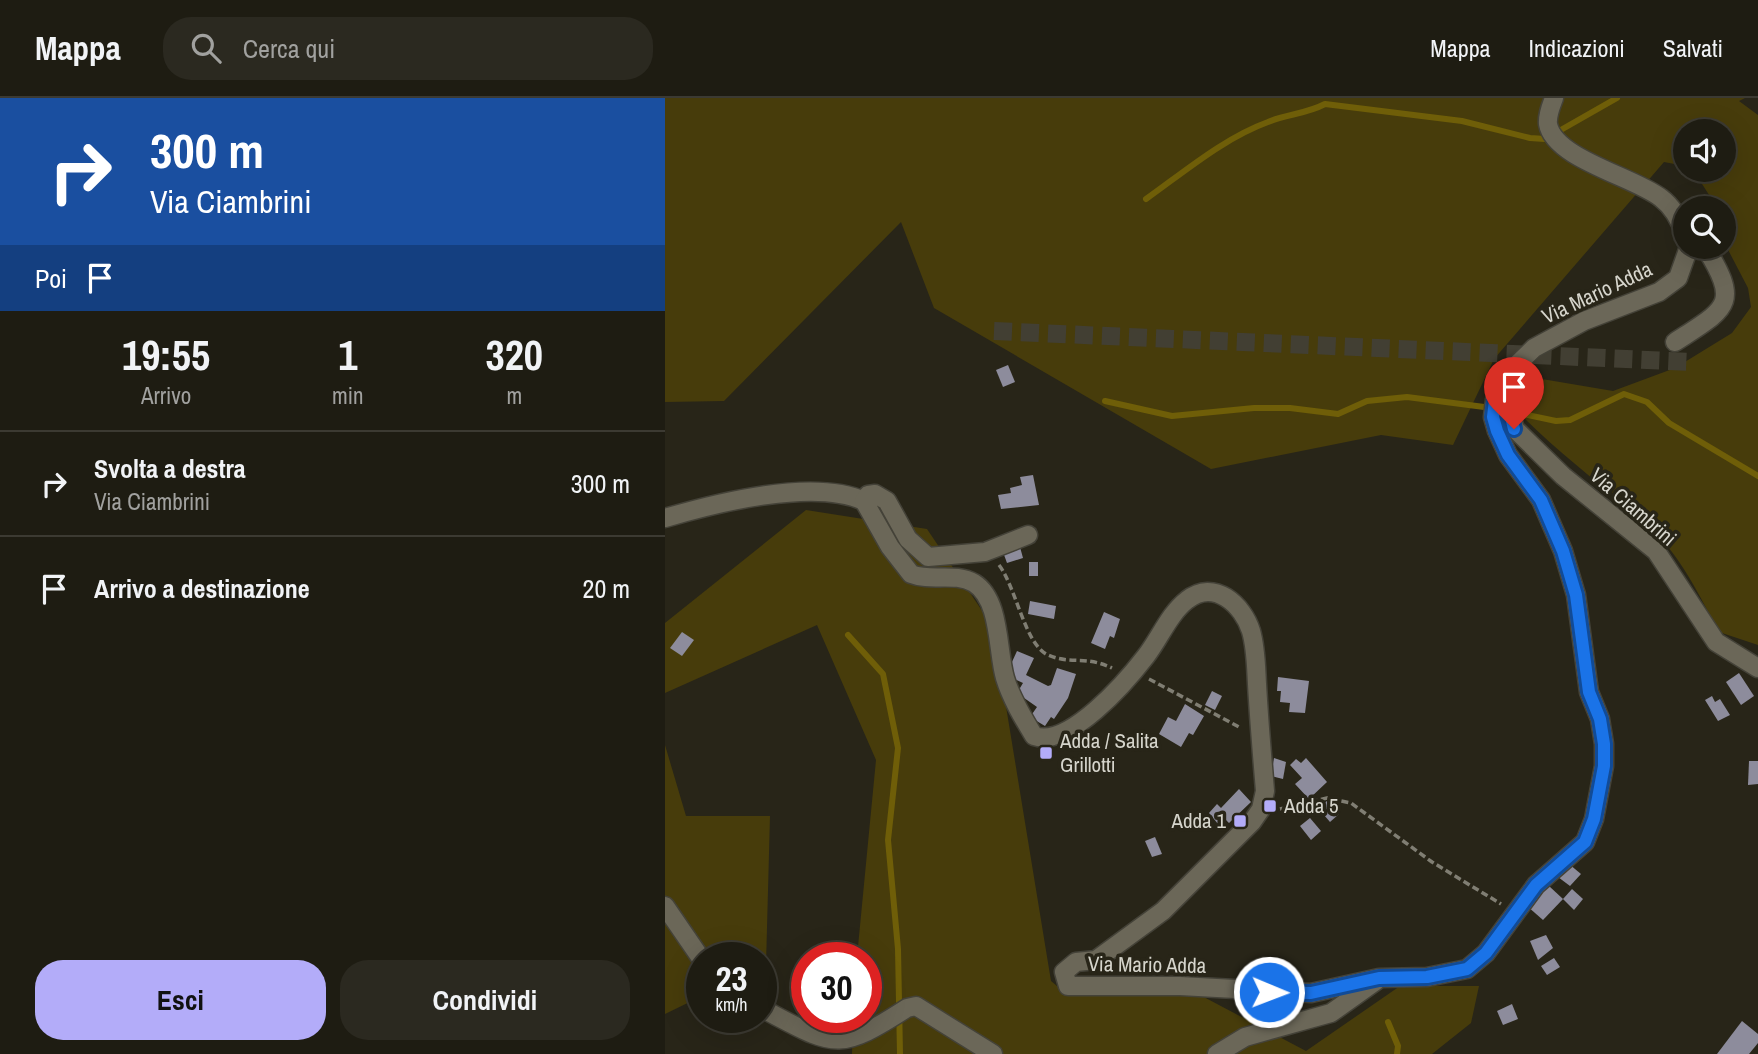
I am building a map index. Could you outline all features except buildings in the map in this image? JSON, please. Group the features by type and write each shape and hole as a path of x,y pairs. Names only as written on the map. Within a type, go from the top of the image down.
{"street":[{"path":"1554,98 1548,127 1560,145 1654,193 1673,207"},
{"name":"Via Mario Adda","path":"1257,817 1163,911 1096,960 1076,962 1064,972 1068,986 1180,986 1311,993 1379,978 1427,977 1467,969 1486,953 1536,885 1585,842 1594,819 1604,766 1600,719 1589,692 1576,595 1563,551 1541,500 1508,455 1493,417 1499,390 1512,366 1534,348 1584,321 1659,292 1678,278 1685,259"},
{"path":"1675,342 1709,320 1726,302 1727,290 1711,259"},
{"name":"Via Ciambrini","path":"1512,366 1508,404 1514,429 1563,476 1655,551 1716,642 1758,667"},
{"path":"665,518 699,506 793,494 840,494 864,501 890,547 911,574 964,579 972,582 984,594 992,613 1005,678 1034,736 1041,738 1065,733 1101,704 1145,658 1176,611 1191,597 1218,593 1236,602 1247,618 1254,642 1265,791 1257,817"},
{"path":"864,501 868,495 875,494 887,500 908,539 927,557 985,552 1027,535"},
{"path":"665,906 690,942"},
{"path":"1217,1054 1245,1037 1331,1013 1379,978"},
{"path":"777,1016 813,1035 837,1041 863,1036 907,1008 916,1006 993,1054"}],"path":[{"path":"985,552 1010,582 1024,616"},
{"path":"1257,817 1268,818 1281,807 1293,804 1314,803 1327,798 1343,799 1432,862 1516,913"}],"shaded area":[{"path":"665,98 1745,98 1739,101 1758,115 1758,645 1719,632 1689,578 1662,540 1522,416 1525,394 1536,378 1613,391 1675,368 1732,333 1751,307 1748,288 1733,259 1736,259 1736,196 1710,196 1701,182 1736,182 1736,119 1673,119 1673,164 1664,162 1494,359 1453,445 1381,435 1211,469 934,308 901,222 724,401 665,402"},
{"path":"806,510 927,529 993,627 1051,981 1064,992 1200,995 1306,1051 1400,986 1479,986 1471,1023 1432,1054 852,1054 853,1033 882,1033 882,942 858,942 876,760 817,625 665,693 665,623"},
{"path":"665,745 686,816 770,816 767,942 686,942 686,1004 665,1014"}],"waterway":[{"path":"1146,199 1236,137 1275,119 1325,104 1462,121 1530,138 1545,139 1617,98"},
{"path":"1513,412 1556,421 1570,420 1624,394 1647,402 1669,423 1758,476"},
{"path":"1105,401 1172,416 1254,408 1290,408 1338,414 1367,401 1407,397 1492,408"},
{"path":"848,635 883,674 898,748 888,840 898,949 900,1054"},
{"path":"1388,1022 1398,1046 1397,1054"}],"tunnel":[{"path":"994,331 1693,362"}],"place":[{"name":"Adda / Salita Grillotti","path":"1046,753"},
{"name":"Adda 5","path":"1270,806"},
{"name":"Adda 1","path":"1240,821"}],"route":[{"path":"1269,992 1311,993 1379,978 1427,977 1467,969 1486,953 1536,885 1585,842 1594,819 1604,766 1604,744 1600,719 1589,692 1576,595 1563,551 1541,500 1508,455 1493,417 1495,400 1503,378 1512,366 1508,404 1514,429"}]}
